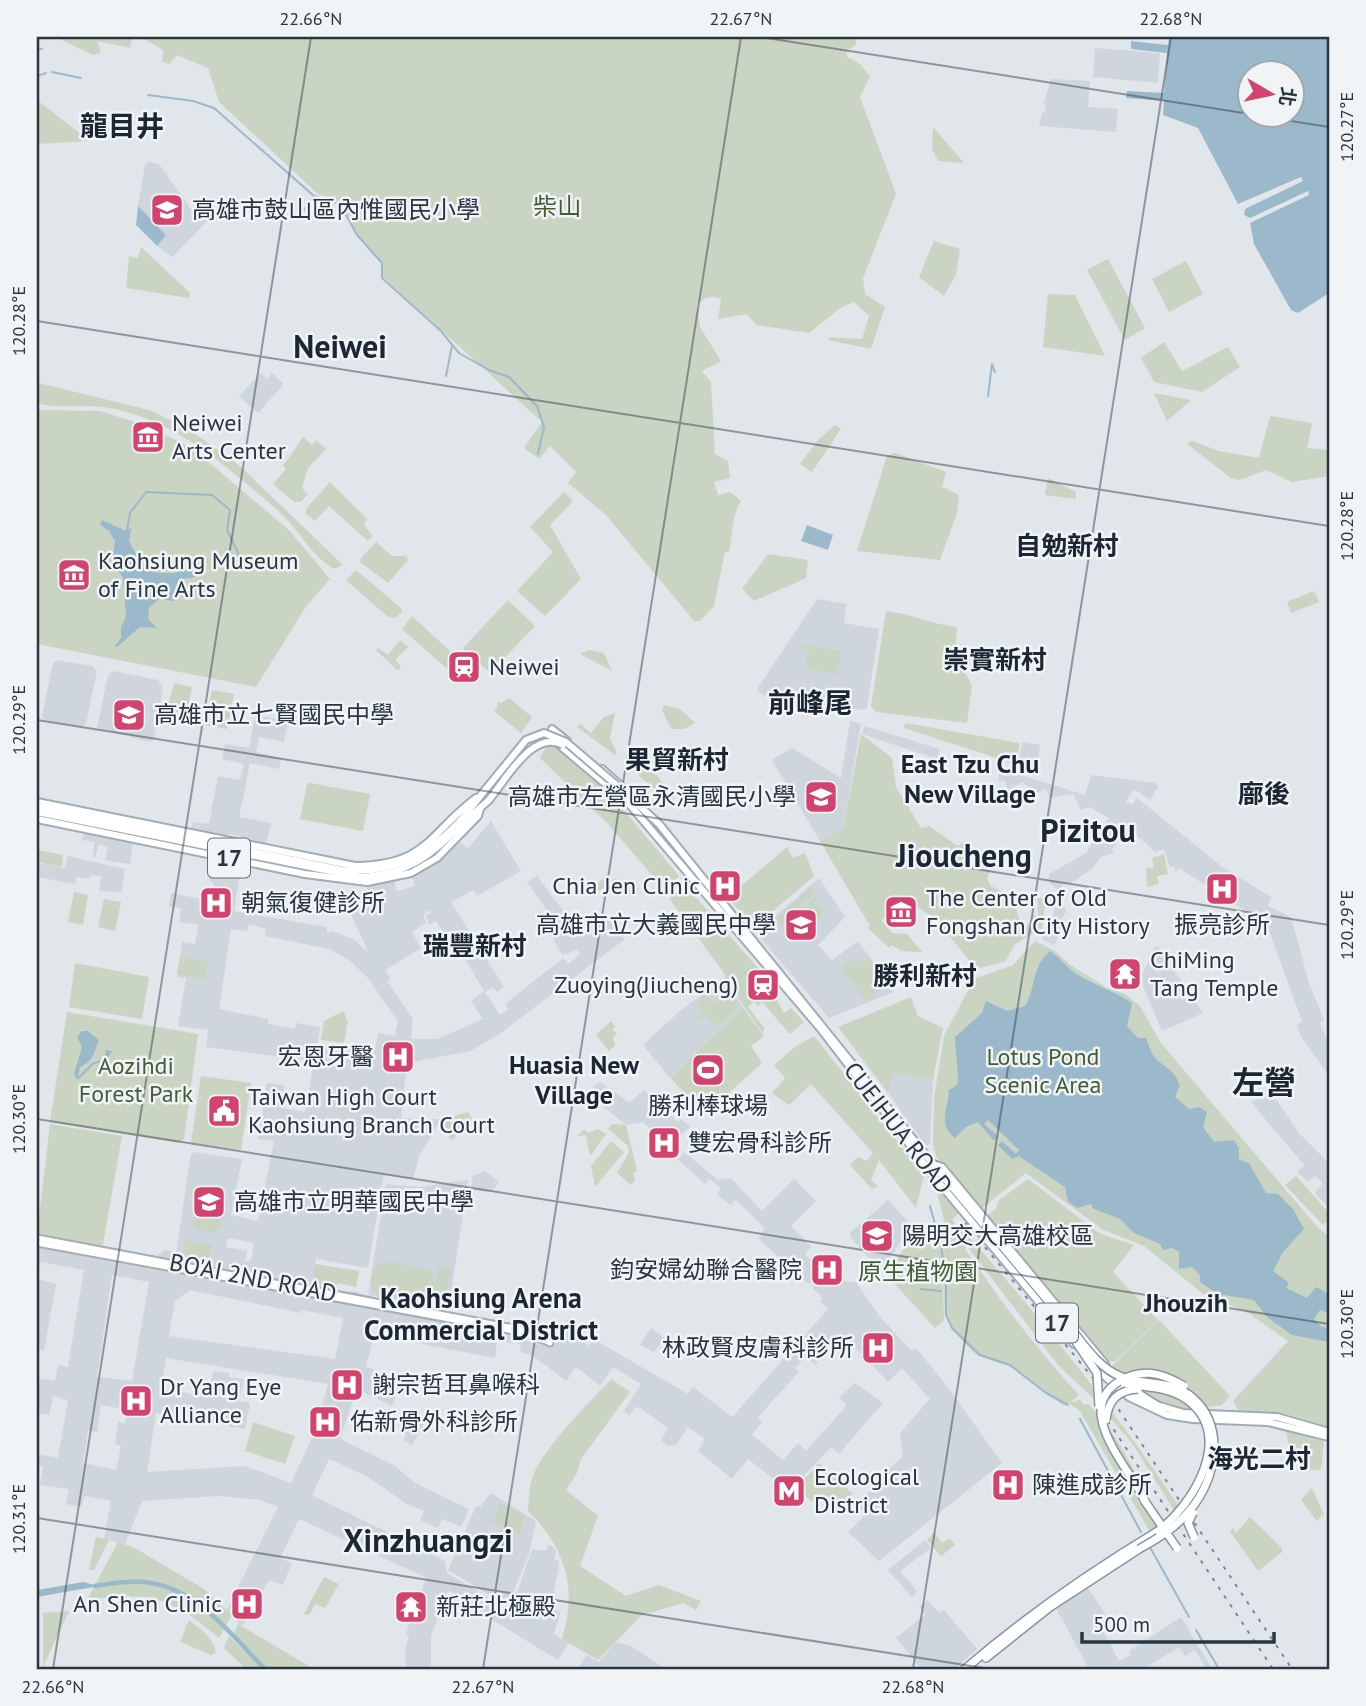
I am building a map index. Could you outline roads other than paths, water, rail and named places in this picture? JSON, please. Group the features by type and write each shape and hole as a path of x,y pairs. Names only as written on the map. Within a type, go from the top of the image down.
{"highway":[{"path":"933,1164 977,1222 1094,1363 1116,1380 1166,1391 1186,1400 1202,1419 1208,1440 1204,1469"},
{"path":"977,1222 1104,1366 1124,1378 1181,1389 1200,1405 1212,1432"},
{"path":"1072,1336 1100,1382 1099,1418 1104,1439 1178,1547 1115,1449 1106,1424 1110,1404 1121,1392 1140,1389 1166,1391"},
{"path":"1139,1549 1180,1517 1196,1497 1206,1475 1212,1432 1203,1404 1186,1387 1169,1378 1140,1374 1121,1380 1102,1406 1103,1429 1145,1501"},
{"path":"972,1669 1050,1607 1158,1531 1186,1506 1204,1469 1210,1437 1201,1411 1176,1391 1147,1384 1140,1385 1138,1393 1158,1406"},
{"path":"1194,1537 1188,1521 1213,1460 1212,1432 1207,1416"},
{"path":"1063,1593 1139,1549 1185,1517 1205,1485"},
{"path":"965,1669 1003,1636 1067,1588 1158,1531"},
{"path":"1001,1642 1101,1572"}],"main road":[{"path":"550,732 623,793"},
{"name":"17","path":"37,810 342,870 366,871 397,866 425,852 445,837 527,740 544,733 566,743 623,793"},
{"name":"17","path":"37,810 360,877 389,874 418,863 442,847 488,801 536,745 547,740 566,747 623,793"},
{"name":"CUEIHUA ROAD","path":"623,793 659,824 933,1164 939,1164 1121,1384 1158,1406 1183,1413 1276,1423 1329,1437"},
{"name":"CUEIHUA ROAD","path":"623,793 820,1028 936,1179 977,1222 1088,1362 1129,1397 1154,1410 1184,1418 1277,1417 1329,1432"},
{"name":"17","path":"37,802 355,866 388,863 424,848 481,795"},
{"name":"17","path":"37,818 305,874 367,883 411,873 437,858 478,816 481,807"},
{"name":"BO'AI 2ND ROAD","path":"37,1240 550,1339"}],"water":[{"path":"1169,37 1329,37 1329,293 1298,313 1291,310 1254,244 1250,223 1309,195 1308,191 1250,218 1244,215 1245,209 1303,181 1301,177 1238,204 1198,128 1163,115 1164,101 1126,98 1127,91 1164,93 1167,53 1131,49 1131,41 1168,45"},
{"path":"138,206 166,235 157,246 136,225"},
{"path":"102,520 126,531 131,528 129,541 144,569 152,569 157,573 175,573 204,562 195,577 182,579 173,601 159,599 149,608 148,619 157,628 140,627 117,647 114,647 121,638 121,628 126,616 123,578 112,560 115,541 109,531 100,525"},
{"path":"807,525 833,535 828,550 801,541"},
{"name":"Lotus Pond Scenic Area","path":"1050,951 1075,973 1132,1003 1127,1026 1138,1038 1146,1038 1153,1055 1177,1079 1180,1085 1175,1097 1189,1109 1199,1107 1207,1112 1203,1127 1214,1142 1234,1140 1239,1148 1239,1160 1249,1163 1266,1193 1278,1194 1293,1209 1304,1229 1283,1252 1273,1271 1289,1283 1286,1288 1307,1298 1316,1287 1329,1294 1329,1313 1320,1310 1314,1319 1322,1327 1329,1328 1329,1342 1292,1335 1267,1317 1254,1300 1218,1294 1200,1282 1200,1275 1192,1267 1179,1269 1179,1252 1172,1248 1163,1250 1160,1244 1134,1233 1120,1219 1092,1208 1092,1204 1077,1208 1068,1201 1065,1187 1019,1156 1012,1159 998,1145 1002,1141 1016,1154 1019,1150 988,1120 984,1124 998,1136 994,1141 978,1122 966,1127 955,1138 950,1133 946,1127 945,1116 949,1090 958,1083 955,1037 982,1013 986,1001 1007,1011 1025,1006 1040,964"},
{"path":"82,1031 88,1031 99,1040 91,1059 80,1067 78,1077 92,1063 104,1059 106,1050 112,1051 106,1061 94,1064 78,1080 74,1074 82,1047 77,1037"},
{"path":"83,1582 99,1586 37,1597 37,1590"}],"waterway":[{"path":"37,48 42,49"},
{"path":"52,72 81,78"},
{"path":"37,76 46,73"},
{"path":"148,95 193,101 214,108 314,196 340,204 357,235 382,263 382,278 441,331 459,353 489,370 509,377 537,406 544,427 538,454"},
{"path":"300,216 313,197"},
{"path":"446,376 452,346"},
{"path":"988,396 992,364"},
{"path":"992,365 995,372"},
{"path":"127,531 130,513 146,492 212,495 230,510 227,530 239,555 231,558"},
{"path":"930,1206 941,1246 946,1280 946,1315 952,1328 980,1355 1010,1365 1046,1393 1068,1405"},
{"path":"921,1289 941,1291"},
{"path":"1080,1419 1141,1532"},
{"path":"1151,1549 1189,1617"},
{"path":"95,1586 144,1582 180,1593 211,1614 265,1669"},
{"path":"37,1611 38,1663"},
{"path":"1196,1630 1219,1669"}],"railway":[{"path":"965,1223 1117,1407 1292,1669"},
{"path":"1102,1412 1273,1669"}],"place":[{"name":"高雄市鼓山區內惟國民小學","path":"167,210"},
{"name":"Neiwei Arts Center","path":"148,437"},
{"name":"Kaohsiung Museum of Fine Arts","path":"74,575"},
{"name":"Neiwei","path":"464,667"},
{"name":"高雄市立七賢國民中學","path":"129,715"},
{"name":"高雄市左營區永清國民小學","path":"821,797"},
{"name":"Chia Jen Clinic","path":"725,886"},
{"name":"振亮診所","path":"1222,889"},
{"name":"朝氣復健診所","path":"216,903"},
{"name":"The Center of Old Fongshan City History","path":"901,912"},
{"name":"高雄市立大義國民中學","path":"801,925"},
{"name":"ChiMing Tang Temple","path":"1125,974"},
{"name":"Zuoying(Jiucheng)","path":"763,985"},
{"name":"宏恩牙醫","path":"398,1057"},
{"name":"勝利棒球場","path":"708,1070"},
{"name":"Taiwan High Court Kaohsiung Branch Court","path":"224,1111"},
{"name":"雙宏骨科診所","path":"664,1143"},
{"name":"高雄市立明華國民中學","path":"209,1202"},
{"name":"陽明交大高雄校區","path":"877,1236"},
{"name":"鈞安婦幼聯合醫院","path":"827,1270"},
{"name":"林政賢皮膚科診所","path":"878,1348"},
{"name":"謝宗哲耳鼻喉科","path":"347,1385"},
{"name":"Dr Yang Eye Alliance","path":"136,1401"},
{"name":"佑新骨外科診所","path":"325,1422"},
{"name":"陳進成診所","path":"1008,1485"},
{"name":"Ecological District","path":"789,1491"},
{"name":"An Shen Clinic","path":"247,1604"},
{"name":"新莊北極殿","path":"411,1607"}],"district":[{"name":"龍目井","path":"122,126"},
{"name":"Neiwei","path":"340,347"},
{"name":"自勉新村","path":"1067,546"},
{"name":"崇實新村","path":"995,660"},
{"name":"前峰尾","path":"810,703"},
{"name":"果貿新村","path":"677,760"},
{"name":"East Tzu Chu New Village","path":"970,779"},
{"name":"廍後","path":"1264,794"},
{"name":"Pizitou","path":"1088,831"},
{"name":"Jioucheng","path":"964,856"},
{"name":"瑞豐新村","path":"475,946"},
{"name":"勝利新村","path":"925,976"},
{"name":"Huasia New Village","path":"574,1080"},
{"name":"左營","path":"1264,1083"},
{"name":"Jhouzih","path":"1186,1303"},
{"name":"Kaohsiung Arena Commercial District","path":"481,1314"},
{"name":"海光二村","path":"1259,1459"},
{"name":"Xinzhuangzi","path":"428,1541"}],"park label":[{"name":"柴山","path":"557,207"},
{"name":"Aozihdi Forest Park","path":"136,1080"},
{"name":"原生植物園","path":"918,1272"}]}
